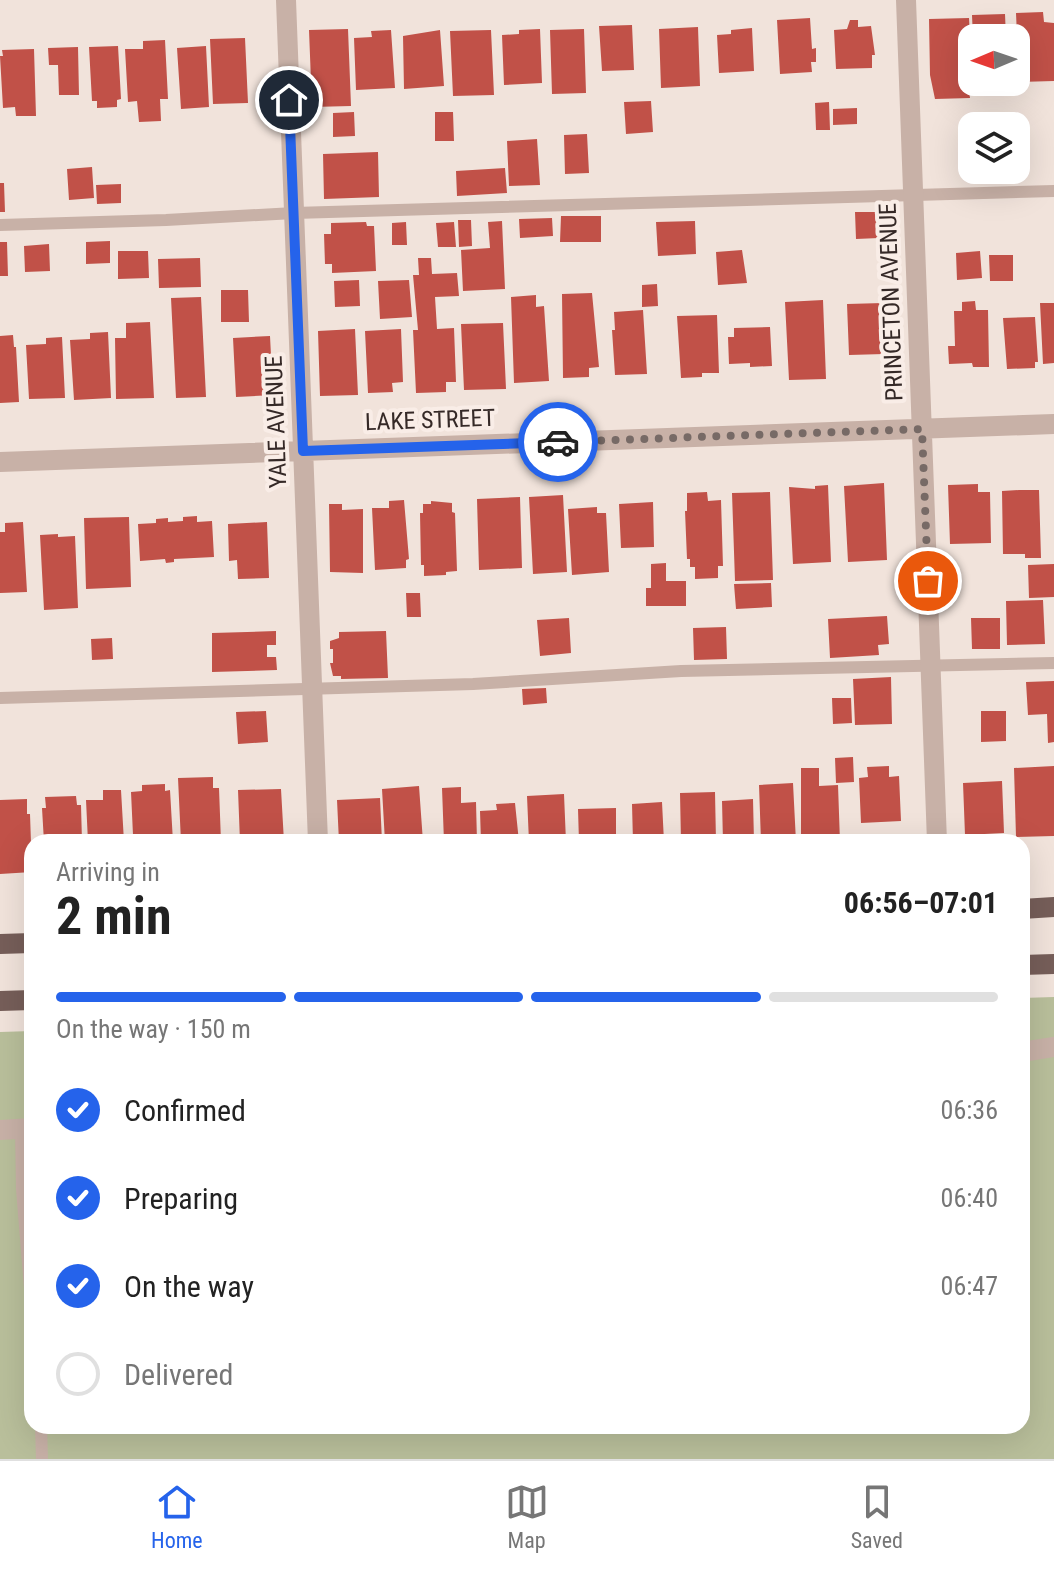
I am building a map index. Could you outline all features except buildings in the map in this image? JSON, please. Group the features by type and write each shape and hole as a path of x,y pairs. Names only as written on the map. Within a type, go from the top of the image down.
{"main road":[{"path":"1030,908 1054,907"},
{"path":"0,944 24,943"},
{"path":"1030,965 1054,964"},
{"path":"0,1001 24,1000"}],"street":[{"name":"YALE AVENUE","path":"286,0 318,834"},
{"name":"PRINCETON AVENUE","path":"906,0 937,834"},
{"name":"LAKE STREET","path":"0,462 1054,424"},
{"path":"1030,1051 1054,1047"},
{"path":"0,1130 24,1128"}],"lane":[{"path":"0,225 294,213 1054,191"},
{"path":"0,698 312,690 681,671 1054,663"},
{"path":"24,1165 24,1214"},
{"path":"41,1434 42,1459"}],"green space":[{"path":"1054,997 1054,1459 0,1459 0,1032 24,1031 24,1434 1030,1434 1030,998"}],"way so far":[{"path":"558,442 922,429 928,581"}],"route":[{"path":"289,100 303,451 558,442"}]}
